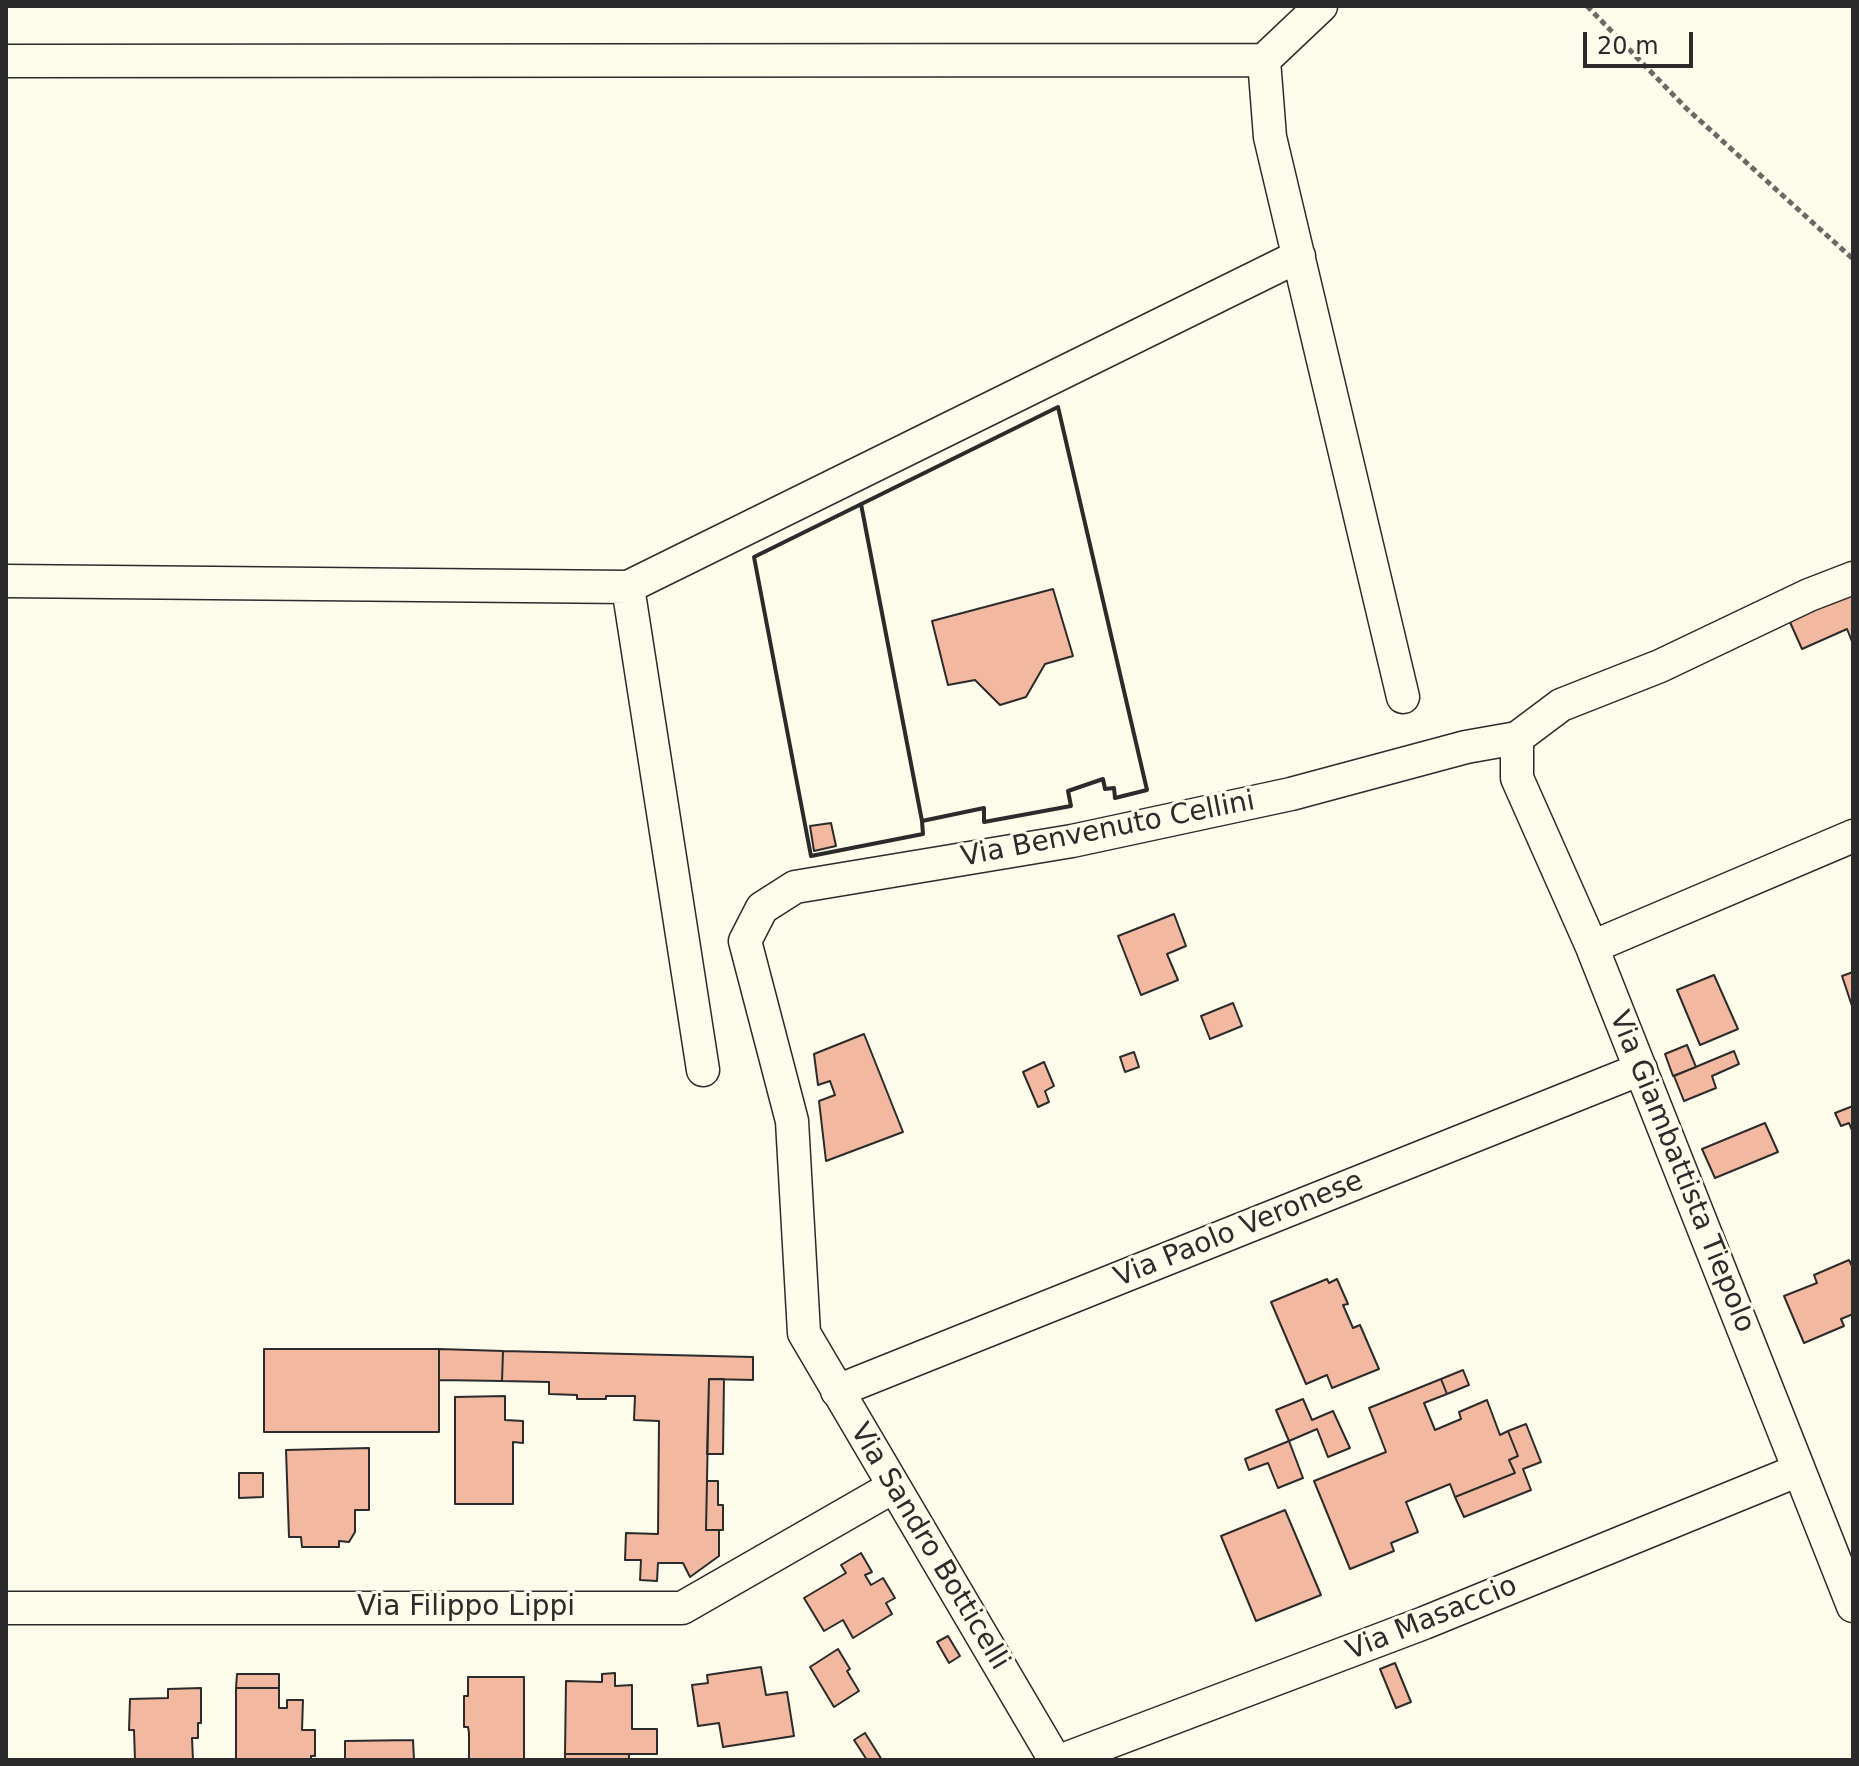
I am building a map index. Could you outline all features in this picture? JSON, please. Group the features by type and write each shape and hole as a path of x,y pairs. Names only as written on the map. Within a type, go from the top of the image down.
{"street":[{"path":"6,61 1264,60 1317,7"},
{"path":"1264,60 1270,137 1403,697"},
{"path":"6,581 628,587 1299,256"},
{"name":"Via Benvenuto Cellini","path":"804,1333 792,1121 745,941 762,908 795,887 1072,841 1291,794 1466,747 1517,738 1561,705 1660,666 1809,595 1853,578"},
{"path":"628,587 703,1070"},
{"name":"Via Giambattista Tiepolo","path":"1517,738 1517,778 1592,947 1853,1606"},
{"path":"1592,947 1853,836"},
{"name":"Via Paolo Veronese","path":"837,1391 1641,1069"},
{"name":"Via Sandro Botticelli","path":"804,1333 1055,1760"},
{"name":"Via Masaccio","path":"1062,1760 1424,1623 1799,1470"},
{"name":"Via Filippo Lippi","path":"6,1608 682,1608 893,1487"}],"path":[{"path":"1587,6 1686,108 1853,259"}],"building":[{"path":"1053,589 1073,656 1045,664 1026,697 1000,705 975,680 948,685 932,621"},
{"path":"1853,592 1853,644 1847,629 1802,649 1789,620"},
{"path":"831,823 836,846 814,851 810,826"},
{"path":"1174,914 1186,946 1167,954 1178,980 1141,995 1118,936"},
{"path":"1853,972 1853,1009 1842,976"},
{"path":"1714,975 1738,1029 1700,1045 1677,990"},
{"path":"1233,1003 1242,1026 1210,1039 1201,1016"},
{"path":"864,1034 903,1132 826,1161 819,1101 835,1095 830,1081 818,1085 814,1054"},
{"path":"1687,1045 1696,1067 1673,1076 1665,1054"},
{"path":"1734,1051 1739,1064 1712,1076 1716,1088 1684,1101 1674,1076"},
{"path":"1134,1052 1139,1067 1125,1072 1120,1057"},
{"path":"1044,1062 1054,1086 1045,1091 1049,1102 1038,1107 1023,1072"},
{"path":"1853,1106 1853,1133 1849,1123 1841,1126 1835,1113"},
{"path":"1765,1123 1778,1152 1715,1178 1702,1149"},
{"path":"1849,1260 1853,1268 1853,1314 1841,1319 1844,1326 1804,1343 1784,1296 1817,1283 1814,1275"},
{"path":"1327,1279 1329,1283 1337,1279 1348,1304 1343,1305 1353,1328 1360,1325 1379,1369 1332,1388 1327,1375 1306,1384 1271,1302"},
{"path":"264,1349 439,1349 439,1432 264,1432"},
{"path":"439,1349 503,1351 502,1381 439,1380"},
{"path":"503,1351 753,1357 753,1380 709,1379 706,1530 719,1530 719,1556 690,1577 683,1563 658,1563 657,1581 640,1580 641,1560 625,1560 626,1533 658,1534 659,1421 634,1420 635,1396 577,1399 577,1395 549,1394 549,1382 502,1381"},
{"path":"1463,1370 1469,1385 1447,1394 1441,1379"},
{"path":"709,1379 724,1379 723,1454 707,1454"},
{"path":"1441,1379 1447,1394 1424,1403 1435,1430 1461,1419 1459,1412 1487,1400 1500,1435 1508,1431 1518,1456 1509,1460 1515,1473 1455,1497 1450,1484 1406,1502 1418,1532 1391,1543 1394,1551 1350,1569 1314,1481 1386,1452 1369,1408"},
{"path":"505,1396 505,1420 523,1421 523,1443 513,1442 513,1504 455,1504 455,1397"},
{"path":"1303,1399 1312,1420 1333,1411 1350,1448 1328,1457 1317,1429 1289,1441 1276,1410"},
{"path":"1526,1424 1541,1462 1523,1469 1531,1490 1464,1517 1455,1497 1515,1473 1509,1460 1518,1456 1508,1431"},
{"path":"1289,1441 1303,1478 1278,1488 1268,1463 1249,1470 1245,1459"},
{"path":"369,1448 369,1510 355,1510 355,1532 349,1542 339,1541 339,1547 302,1547 301,1537 289,1537 286,1450"},
{"path":"239,1473 263,1473 263,1497 239,1498"},
{"path":"707,1481 718,1481 718,1505 723,1505 723,1530 706,1530"},
{"path":"1285,1510 1321,1595 1256,1621 1221,1536"},
{"path":"861,1553 872,1572 865,1575 871,1585 883,1578 895,1598 886,1603 892,1614 853,1638 843,1620 824,1631 804,1598 846,1573 841,1565"},
{"path":"948,1636 960,1656 949,1663 937,1642"},
{"path":"838,1649 859,1691 834,1707 810,1667"},
{"path":"1395,1663 1411,1702 1396,1708 1380,1669"},
{"path":"761,1667 766,1695 787,1692 794,1736 723,1747 719,1723 698,1726 692,1685 708,1683 707,1675"},
{"path":"615,1673 615,1686 632,1685 632,1729 657,1729 657,1754 565,1754 566,1681 602,1682 602,1674"},
{"path":"237,1674 279,1674 279,1688 236,1688"},
{"path":"468,1677 524,1677 524,1760 469,1760 469,1733 468,1727 464,1727 464,1696 468,1696"},
{"path":"201,1688 201,1723 198,1723 198,1738 192,1738 193,1760 135,1760 134,1730 129,1730 130,1699 168,1698 168,1689"},
{"path":"236,1688 279,1688 279,1708 287,1708 287,1700 303,1700 302,1730 315,1730 315,1756 311,1756 311,1760 236,1760"},
{"path":"865,1733 882,1760 867,1760 854,1740"},
{"path":"413,1740 414,1760 345,1760 345,1741"},
{"path":"565,1754 629,1754 629,1760 565,1760"}],"wall":[{"path":"1058,407 1147,790 1115,798 1114,788 1105,789 1103,779 1068,791 1071,806 984,822 984,808 922,821 923,834 811,856 754,557 1058,407"},
{"path":"861,504 922,821"}]}
